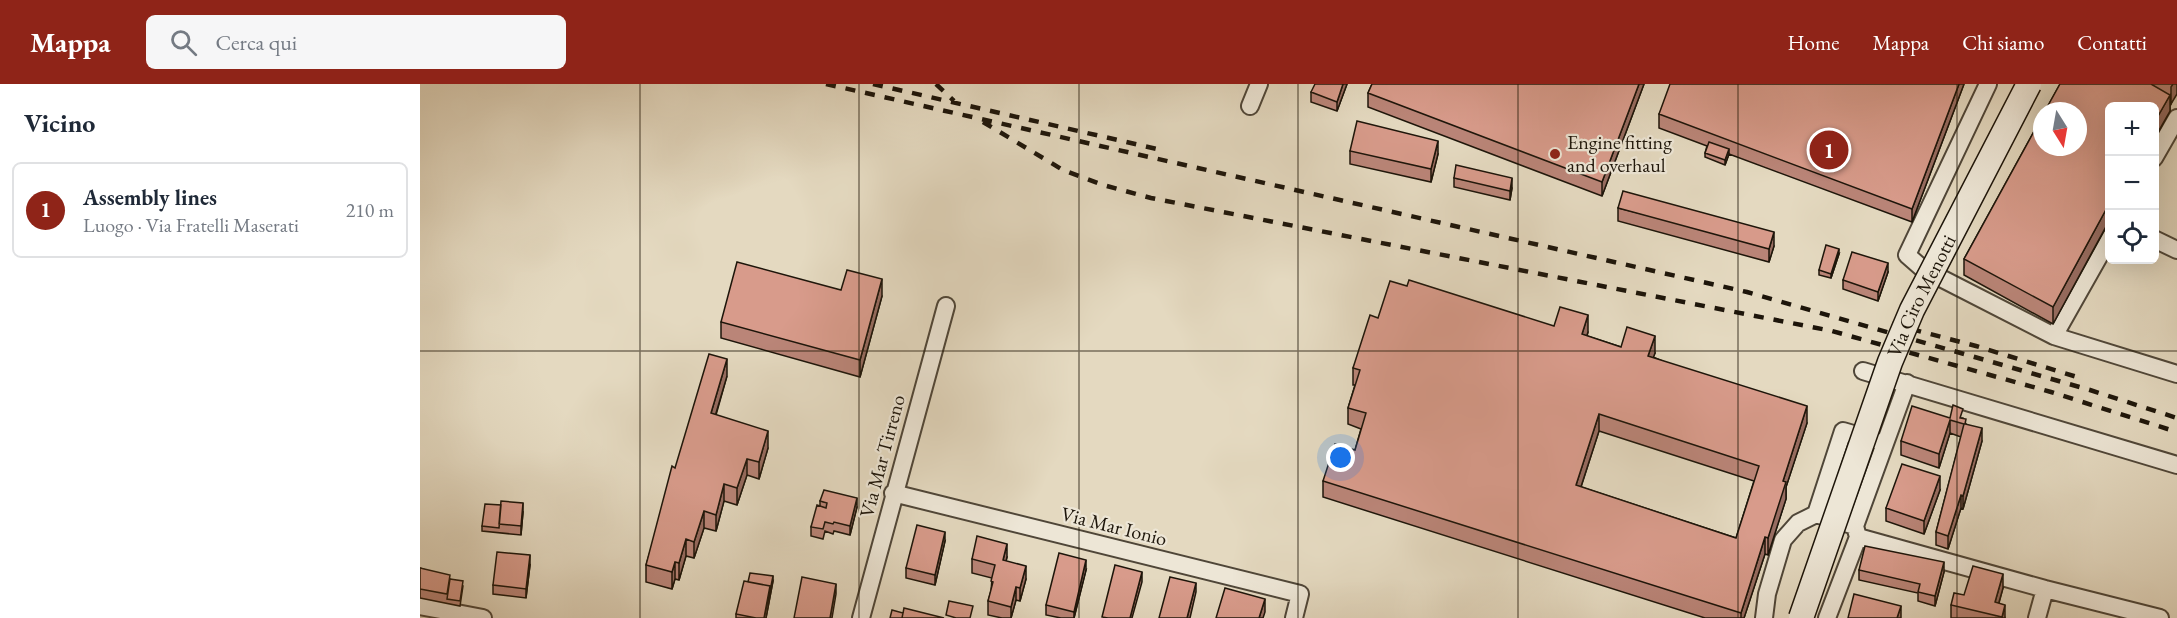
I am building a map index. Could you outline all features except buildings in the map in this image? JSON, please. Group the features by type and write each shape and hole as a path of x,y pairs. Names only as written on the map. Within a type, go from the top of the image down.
{"main road":[{"name":"Via Ciro Menotti","path":"1801,618 1890,362 1908,320 2029,84"}],"street":[{"path":"1250,106 1259,84"},
{"path":"1988,84 1906,255 1923,269 2054,336 2177,374"},
{"path":"2155,156 2177,118"},
{"path":"2159,241 2177,250"},
{"path":"2054,336 2105,244"},
{"name":"Via Mar Tirreno","path":"861,618 893,493 946,306"},
{"path":"1863,371 2177,465"},
{"path":"1827,618 1907,383"},
{"path":"1764,618 1767,594 1783,540 1798,523 1815,514 1843,431 1885,443"},
{"name":"Via Mar Ionio","path":"893,493 1300,594 1294,618"},
{"path":"1815,514 1857,531 2044,589 2160,618"},
{"path":"2037,618 2044,589"},
{"path":"420,606 483,618"}],"railway":[{"path":"826,84 1747,292 2090,390 2177,418"},
{"path":"873,84 1157,149"},
{"path":"936,84 954,101"},
{"path":"983,122 1063,170 1103,185 1151,198 1832,331 2051,392 2177,432"},
{"path":"1892,324 1976,346 2077,377"}],"place":[{"name":"Assembly lines","path":"1829,150"},
{"name":"Engine fitting and overhaul","path":"1555,154"}]}
